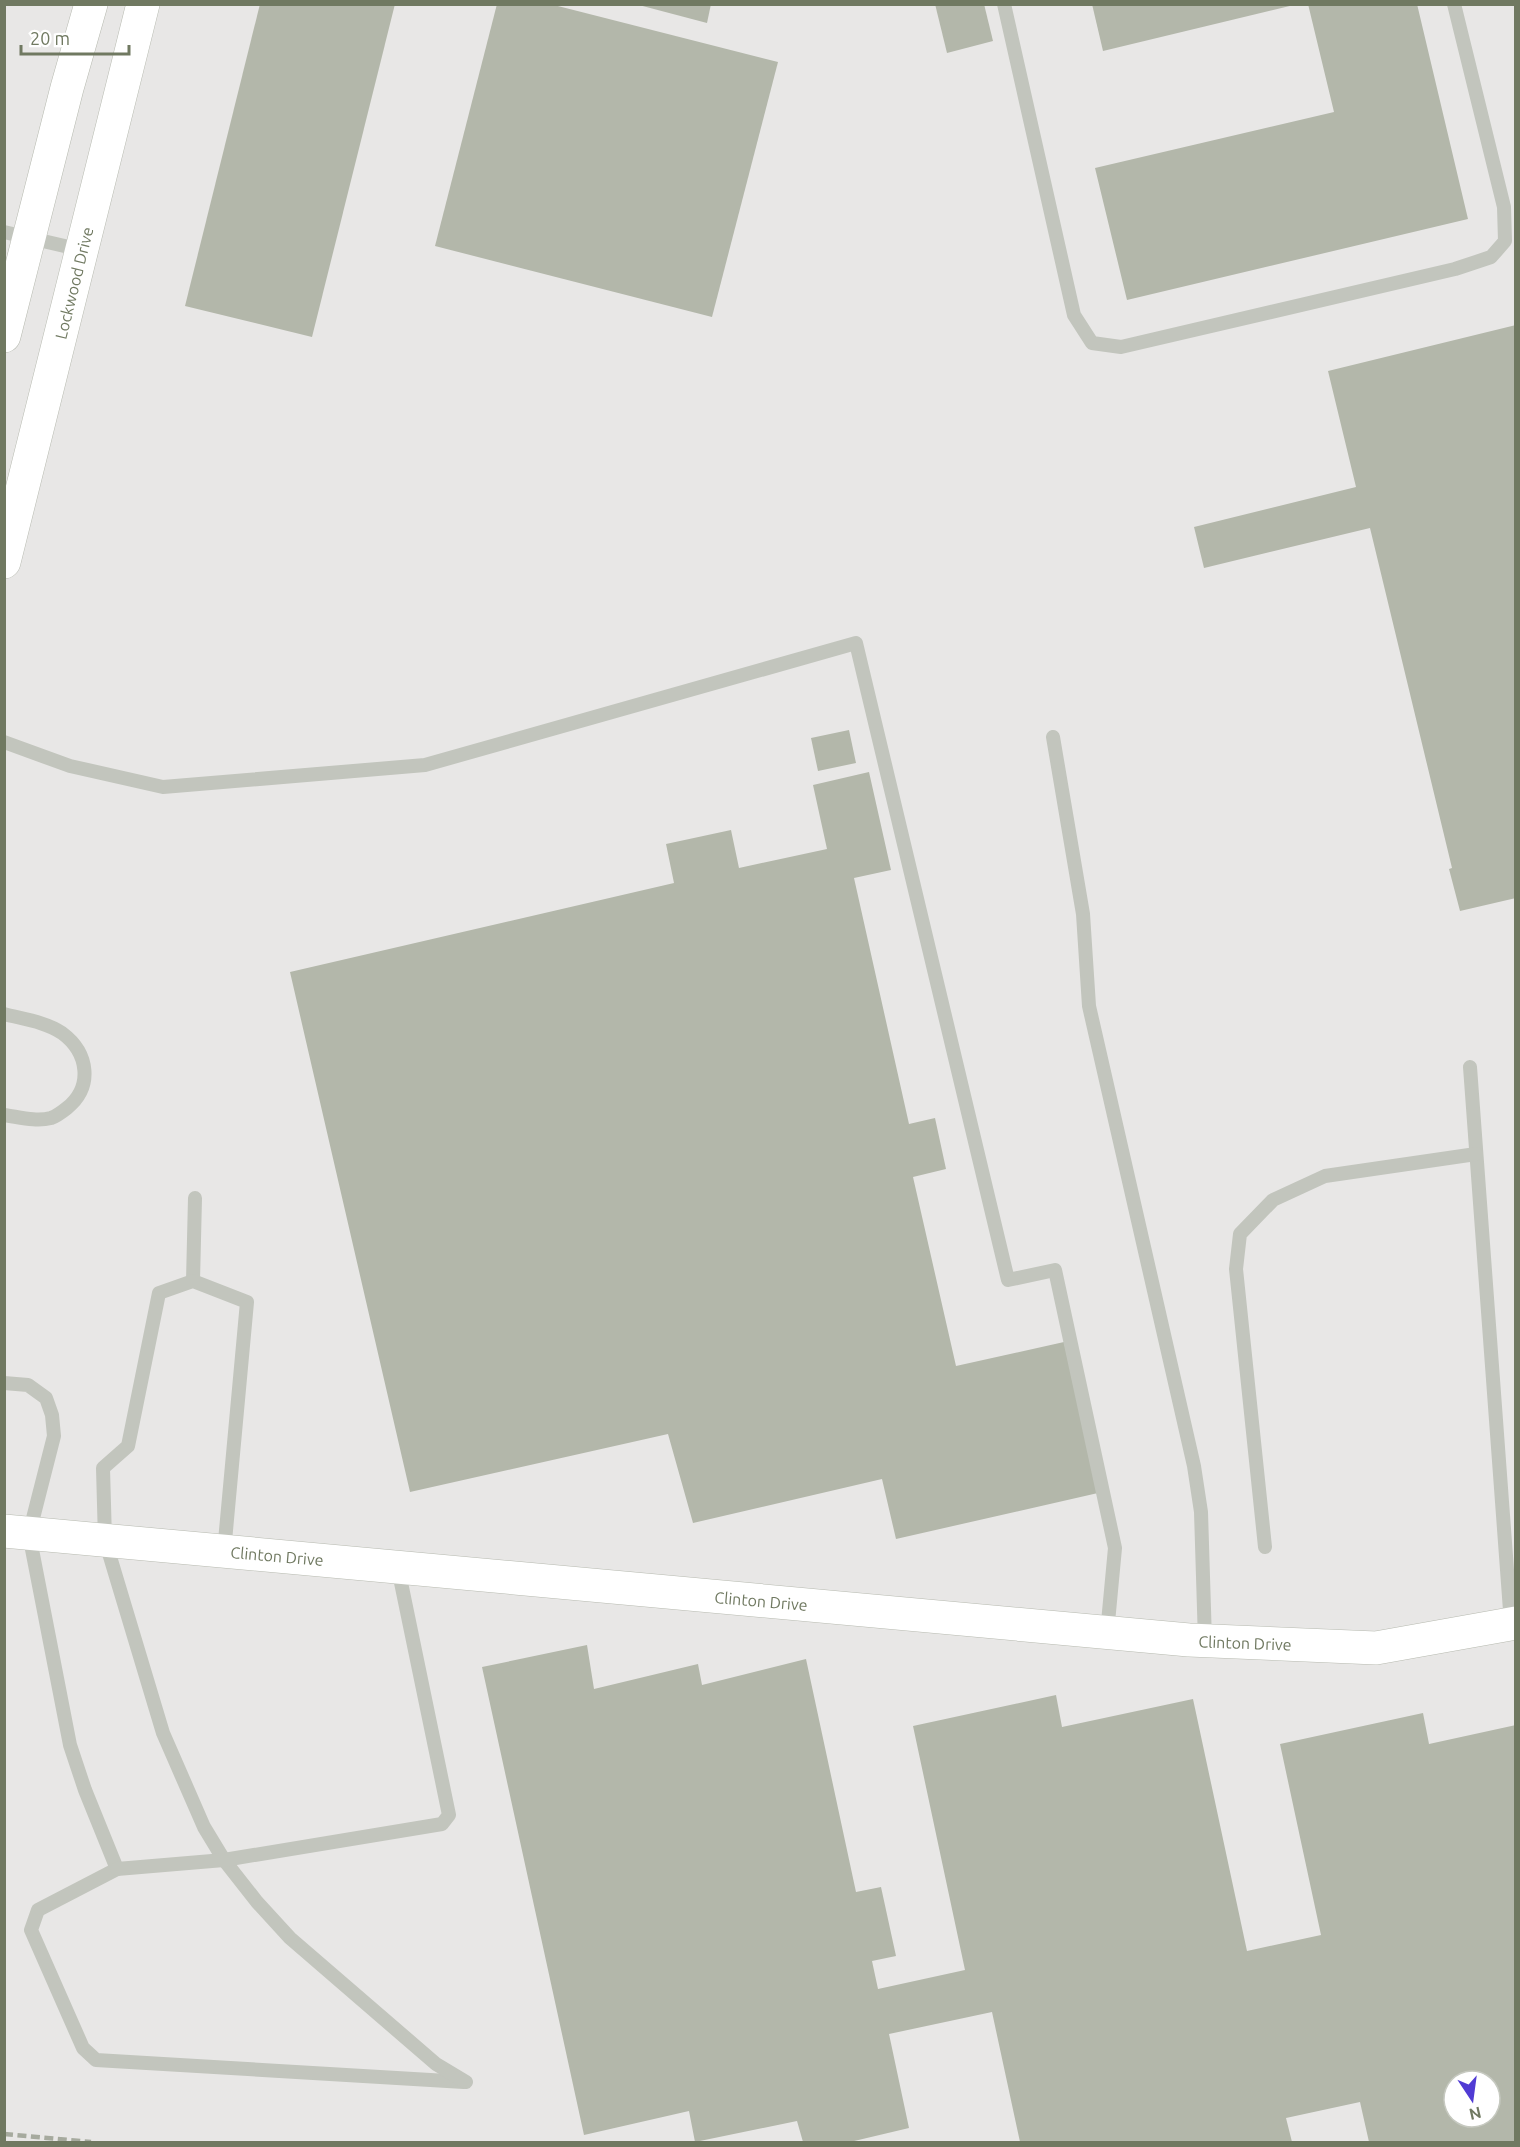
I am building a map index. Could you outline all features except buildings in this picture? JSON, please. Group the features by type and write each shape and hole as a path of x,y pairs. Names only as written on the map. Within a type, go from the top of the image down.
{"main road":[{"path":"4,336 18,235 68,88 91,4"},
{"name":"Lockwood Drive","path":"4,562 143,4"},
{"name":"Clinton Drive","path":"17,1533 1206,1641 1376,1648 1513,1623"}],"lane":[{"path":"1004,4 1074,315 1092,343 1121,347 1455,269 1491,257 1505,241 1504,207 1454,4"},
{"path":"18,235 82,250"},
{"path":"4,742 70,766 163,787 425,765 856,643 1008,1280 1055,1270 1115,1548 1107,1633"},
{"path":"1053,737 1083,914 1089,1006 1194,1466 1201,1512 1206,1641"},
{"path":"4,1014 52,1027 64,1035 74,1046 83,1062 86,1078 76,1101 58,1115 49,1119 27,1119 4,1115"},
{"path":"1470,1067 1513,1623"},
{"path":"1265,1547 1236,1269 1240,1234 1273,1200 1325,1176 1476,1154"},
{"path":"193,1281 195,1198"},
{"path":"224,1552 247,1302 193,1281 159,1293 128,1446 103,1468 105,1540 163,1733 204,1827 224,1860 256,1902 290,1938 436,2064 466,2082 96,2060 83,2048 31,1930 38,1910 117,1869 224,1860 442,1824 449,1815 398,1568"},
{"path":"4,1383 28,1385 46,1398 52,1415 54,1436 17,1533 70,1745 85,1790 117,1869"}],"shaded area":[{"path":"5,5 1515,5 1515,2142 5,2142"}],"railway":[{"path":"4,2134 91,2142"}]}
